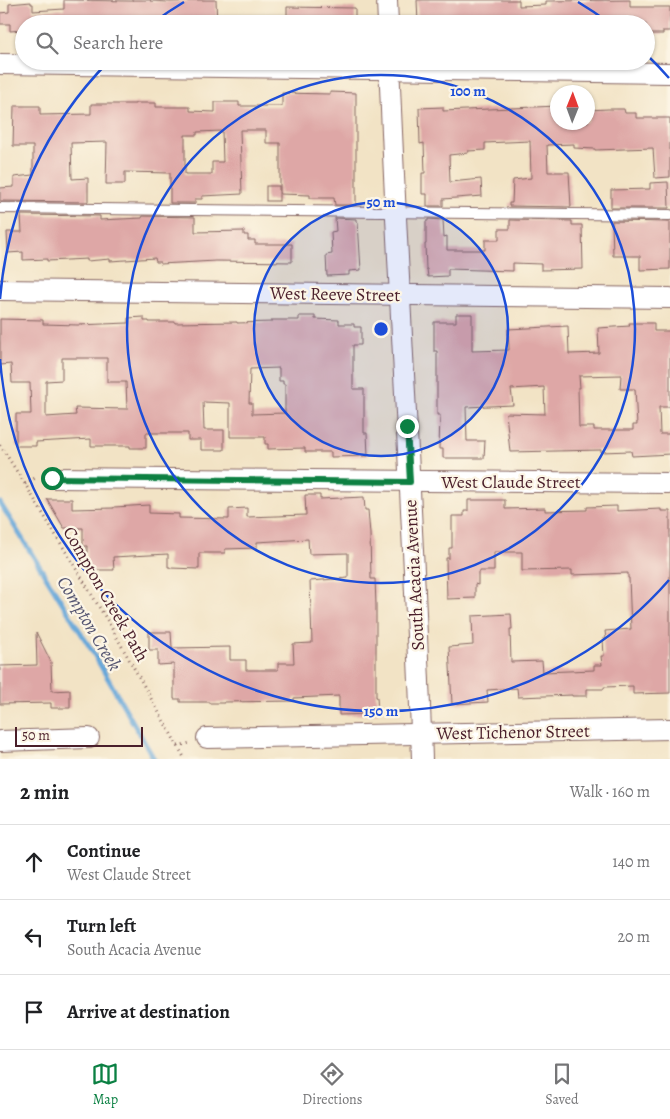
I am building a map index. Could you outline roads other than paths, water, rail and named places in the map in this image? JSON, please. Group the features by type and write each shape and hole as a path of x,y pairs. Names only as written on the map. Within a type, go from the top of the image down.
{"street":[{"path":"387,0 388,15"},
{"path":"0,64 15,64"},
{"name":"South Acacia Avenue","path":"389,70 422,759"},
{"path":"565,70 670,73"},
{"name":"West Reeve Street","path":"0,290 670,298"},
{"name":"West Claude Street","path":"52,478 670,483"},
{"name":"West Tichenor Street","path":"207,738 670,729"},
{"path":"0,741 89,738"}],"lane":[{"path":"0,208 670,216"}],"waterway":[{"name":"Compton Creek","path":"0,503 91,649 154,759"}]}
